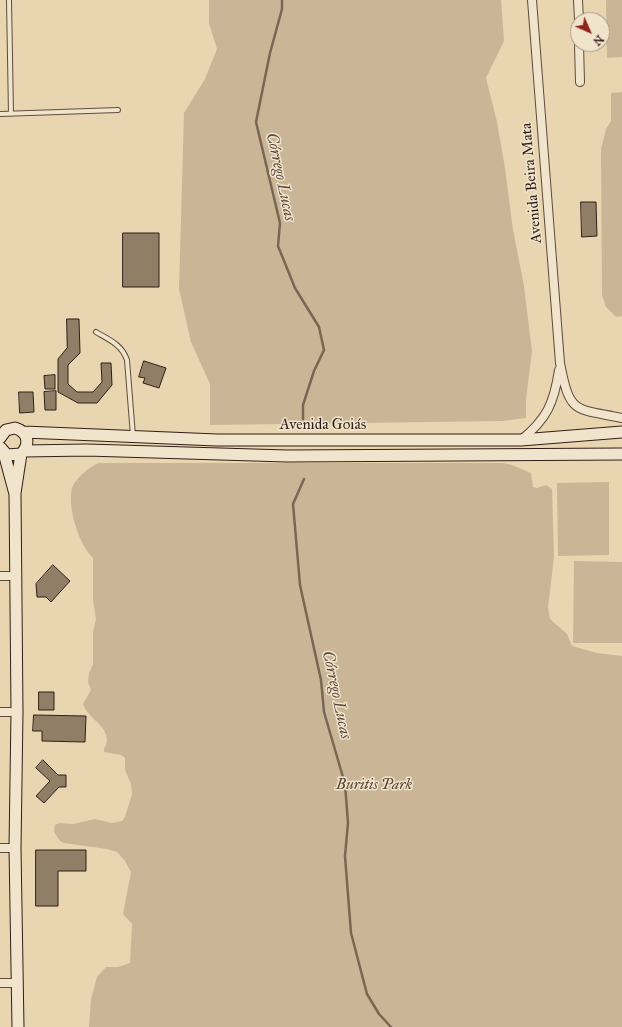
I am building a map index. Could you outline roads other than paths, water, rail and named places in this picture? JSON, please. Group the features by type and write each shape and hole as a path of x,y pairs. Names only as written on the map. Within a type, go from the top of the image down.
{"main road":[{"path":"15,494 1,443 6,430 15,428 24,432 28,443 23,453 15,494 17,712 15,848 18,1027"},
{"name":"Avenida Goiás","path":"24,432 217,440 521,440 622,432"},
{"path":"1,443 12,456 23,453"},
{"name":"Avenida Goiás","path":"23,453 87,450 288,456 622,454"}],"street":[{"name":"Avenida Beira Mata","path":"532,0 560,364 566,393 573,404 595,413 622,418"},
{"path":"578,0 578,12"},
{"path":"579,52 580,82"},
{"name":"Avenida Beira Mata","path":"521,440 540,423 554,399 560,364"},
{"path":"0,576 16,576"},
{"path":"0,712 17,712"},
{"path":"0,848 15,848"},
{"path":"0,983 18,983"}],"lane":[{"path":"9,0 11,114"},
{"path":"0,114 118,110"},
{"path":"96,332 119,346 126,356 133,437"}],"waterway":[{"name":"Córrego Lucas","path":"282,0 282,9 270,53 256,122 280,223 278,246 295,288 319,327 324,350 314,371 303,405 303,419"},
{"name":"Córrego Lucas","path":"304,479 293,504 300,585 321,680 324,712 345,784 348,823 345,856 351,933 367,994 379,1014 391,1027"}],"park label":[{"name":"Buritis Park","path":"374,785"}]}
